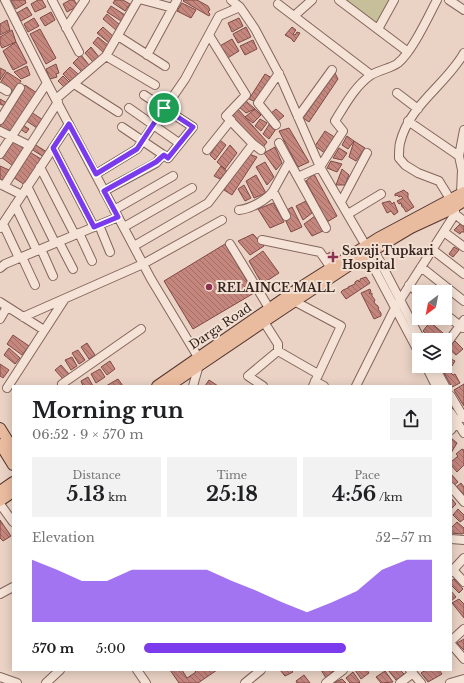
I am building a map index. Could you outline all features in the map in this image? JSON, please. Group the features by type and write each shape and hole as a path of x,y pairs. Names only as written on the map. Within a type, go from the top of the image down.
{"main road":[{"name":"Darga Road","path":"170,385 199,361 269,308 291,298 369,250 378,238 454,207 463,196"},
{"name":"Darga Road","path":"159,385 264,322 291,298 331,268 369,250"},
{"path":"0,428 12,447"},
{"path":"0,444 12,463"},
{"path":"0,491 12,483"},
{"path":"0,502 12,493"}],"street":[{"path":"5,0 47,83 143,264 199,361 192,385"},
{"path":"52,0 79,52"},
{"path":"66,28 85,0"},
{"path":"22,195 2,185 30,146 57,100 106,56 138,0"},
{"path":"143,0 175,4 147,55"},
{"path":"233,0 256,28 279,73 320,167 400,300 417,333"},
{"path":"294,16 312,0"},
{"path":"339,0 408,52"},
{"path":"378,29 394,0"},
{"path":"298,177 320,167 343,131 335,121 357,88 372,74 383,68 398,63 408,52 437,0"},
{"path":"453,1 464,10"},
{"path":"278,4 372,74"},
{"path":"96,174 137,149 185,78 219,16 240,8"},
{"path":"209,35 246,95 226,116 253,144 261,150"},
{"path":"118,36 165,66"},
{"path":"464,53 460,61 427,97 408,121 400,143 399,158 405,165 418,173 439,182 464,221"},
{"path":"106,56 156,85"},
{"path":"298,117 332,70"},
{"path":"276,125 258,103 279,73"},
{"path":"0,154 47,83"},
{"path":"74,84 118,112"},
{"path":"0,120 20,88"},
{"path":"397,93 418,109"},
{"path":"122,127 168,158 193,127 144,95"},
{"path":"129,108 179,144"},
{"path":"207,150 231,120"},
{"path":"408,121 459,156"},
{"path":"35,285 1,226 69,124"},
{"path":"463,196 462,170 459,156 464,130"},
{"path":"0,131 30,146"},
{"path":"280,143 326,228"},
{"path":"134,246 208,203 253,144"},
{"path":"53,148 110,252"},
{"path":"340,202 367,153"},
{"path":"104,191 156,162 164,155"},
{"path":"239,210 245,209 269,196 289,162"},
{"path":"40,168 92,261"},
{"path":"0,268 5,264 97,226 173,176"},
{"path":"28,186 73,269"},
{"path":"124,227 192,188"},
{"path":"272,191 286,216"},
{"path":"348,214 381,194"},
{"path":"15,205 53,276"},
{"path":"356,385 395,308 444,232 454,207"},
{"path":"23,317 143,264 222,220"},
{"path":"444,232 464,247"},
{"path":"262,240 320,252 331,268"},
{"path":"230,244 269,308"},
{"path":"369,250 395,308 412,340"},
{"path":"432,250 464,274"},
{"path":"421,267 464,301"},
{"path":"278,351 315,381 341,326 291,298"},
{"path":"7,388 64,299"},
{"path":"0,319 4,305 44,330"},
{"path":"452,318 463,325 452,337"},
{"path":"264,322 278,344 278,351"},
{"path":"62,385 141,329"},
{"path":"262,385 248,376 278,351"},
{"path":"430,373 436,385"},
{"path":"438,373 444,385"},
{"path":"452,398 463,416 452,429"},
{"path":"452,415 464,433"},
{"path":"452,488 464,502"},
{"path":"0,502 12,520"},
{"path":"452,539 464,540"},
{"path":"464,558 452,571 464,582"},
{"path":"0,594 12,588"},
{"path":"452,640 464,629"},
{"path":"452,645 464,659"},
{"path":"46,683 59,671"},
{"path":"138,671 146,683"},
{"path":"245,683 260,671"},
{"path":"326,683 342,671"},
{"path":"400,683 411,672 421,683"},
{"path":"0,677 17,683"},
{"path":"450,683 463,680"}],"shaded area":[{"path":"339,0 391,0 374,26"}],"building":[{"path":"25,0 26,3 16,9 11,1"},
{"path":"38,0 42,0 46,7 35,12 31,4"},
{"path":"70,0 74,0 78,6 67,12 63,4"},
{"path":"115,0 123,0 130,4 125,11 113,3"},
{"path":"197,0 208,6 210,10 208,12 210,14 209,16 183,1"},
{"path":"182,3 196,10 191,18 177,11"},
{"path":"111,6 125,15 121,21 107,12"},
{"path":"27,7 32,15 21,21 17,13"},
{"path":"51,12 55,20 45,26 40,18"},
{"path":"107,14 120,25 116,30 103,19"},
{"path":"34,18 39,26 28,32 24,24"},
{"path":"239,18 243,26 232,32 228,23"},
{"path":"7,20 10,30 0,35 0,24"},
{"path":"103,27 114,37 109,43 97,33"},
{"path":"246,27 251,37 238,43 233,34"},
{"path":"292,27 296,30 293,34 295,35 297,32 300,33 294,42 285,35"},
{"path":"40,29 56,58 46,64 30,34"},
{"path":"12,30 16,42 2,48 0,44 0,37"},
{"path":"98,37 109,46 103,52 93,43"},
{"path":"232,39 239,51 226,59 218,47"},
{"path":"253,40 257,49 245,55 240,46"},
{"path":"16,42 27,63 13,70 3,51"},
{"path":"91,47 99,57 93,62 85,53"},
{"path":"81,55 89,65 82,72 73,63"},
{"path":"56,64 59,73 56,74 57,77 50,79 46,69"},
{"path":"27,66 30,75 21,79 14,72"},
{"path":"70,67 78,74 71,82 63,74"},
{"path":"0,68 6,71 0,80"},
{"path":"7,72 21,81 14,91 0,83"},
{"path":"335,73 338,79 309,122 303,118"},
{"path":"265,74 272,78 254,101 249,99"},
{"path":"63,76 69,82 64,87 58,81"},
{"path":"25,85 37,93 11,134 0,126"},
{"path":"0,99 7,103 5,106 0,104"},
{"path":"246,101 255,109 246,113 239,107"},
{"path":"238,109 267,142 261,150 232,116"},
{"path":"255,109 261,115 253,123 245,117"},
{"path":"276,109 284,116 278,121 270,114"},
{"path":"31,112 43,120 37,128 25,120"},
{"path":"260,119 267,123 261,131 255,126"},
{"path":"270,123 276,129 269,139 263,134"},
{"path":"23,125 29,129 26,133 20,129"},
{"path":"289,128 309,162 298,167 279,131"},
{"path":"325,131 336,138 326,154 315,146"},
{"path":"347,136 354,141 348,149 342,145"},
{"path":"13,140 25,148 13,166 1,157"},
{"path":"220,140 226,145 215,160 210,155"},
{"path":"354,141 365,148 356,161 349,157"},
{"path":"34,144 47,152 44,157 31,149"},
{"path":"230,145 237,153 225,169 217,162"},
{"path":"275,147 282,163 276,170 264,153"},
{"path":"339,148 347,153 342,160 333,158"},
{"path":"28,151 41,159 25,185 13,177"},
{"path":"249,154 257,157 232,195 224,190"},
{"path":"331,161 342,164 337,172 327,168"},
{"path":"265,162 274,177 267,185 256,167"},
{"path":"0,166 9,170 4,181 0,179"},
{"path":"221,166 227,171 220,179 214,176"},
{"path":"342,169 349,175 345,185 336,185"},
{"path":"314,174 337,216 327,222 306,181"},
{"path":"256,175 266,193 254,198 246,181"},
{"path":"244,185 251,198 245,201 238,189"},
{"path":"404,190 408,193 408,198 414,207 406,212 401,203 399,204 397,201 403,198 397,195 395,196 395,194"},
{"path":"306,201 312,213 303,220 296,206"},
{"path":"390,201 392,204 394,202 398,212 394,215 391,211 387,213 382,203"},
{"path":"273,203 284,222 270,228 258,209"},
{"path":"292,207 302,227 291,232 282,213"},
{"path":"315,216 323,231 312,236 304,224"},
{"path":"460,224 464,227 464,232 461,232 460,234 454,230"},
{"path":"253,234 264,246 250,255 238,241"},
{"name":"RELAINCE MALL","path":"225,244 254,293 193,329 164,281"},
{"path":"454,247 459,250 453,257 449,254"},
{"path":"333,250 339,260 330,265 324,256"},
{"path":"263,251 279,273 262,284 249,261"},
{"path":"366,277 370,283 346,299 341,292 355,284 358,280 359,282 360,279"},
{"path":"370,289 371,292 369,293 372,293 375,300 374,302 381,313 381,316 374,319 361,293"},
{"path":"428,325 434,325 443,333 425,333 423,331"},
{"path":"13,335 29,346 22,355 7,344"},
{"path":"455,341 463,349 456,355 452,352 452,344"},
{"path":"87,343 95,355 89,359 81,347"},
{"path":"9,348 20,358 15,364 4,355"},
{"path":"78,350 85,360 79,364 72,353"},
{"path":"72,357 77,366 71,370 65,360"},
{"path":"110,361 115,369 107,375 101,367"},
{"path":"0,364 9,370 3,378 0,376"},
{"path":"61,365 69,374 63,379 55,370"},
{"path":"100,369 105,377 96,383 91,374"},
{"path":"444,373 455,374 460,383 452,387"},
{"path":"88,377 92,385 83,385 81,381"},
{"path":"118,379 122,385 108,385"},
{"path":"209,380 216,385 206,385"},
{"path":"464,384 464,406 454,390"},
{"path":"452,439 457,443 452,451"},
{"path":"462,449 464,450 464,465 457,472 452,466 452,461 458,456 456,454"},
{"path":"452,475 458,482 454,485 452,483"},
{"path":"461,483 464,487 464,498 455,488"},
{"path":"452,499 456,504 452,508"},
{"path":"458,509 464,515 464,519 460,522 453,515"},
{"path":"0,520 11,536 3,541 0,538"},
{"path":"457,522 464,528 464,533 452,533 452,527"},
{"path":"454,579 463,589 459,593 452,586 452,580"},
{"path":"452,592 456,597 452,600"},
{"path":"459,599 464,604 464,618 452,603"},
{"path":"464,639 464,650 457,643"},
{"path":"171,671 183,671 187,678 196,672 195,671 216,671 198,683 179,683"},
{"path":"281,671 293,672 285,676"},
{"path":"322,671 333,671 326,678"},
{"path":"356,671 368,671 369,673 361,679"},
{"path":"385,671 393,682 381,683 376,677"},
{"path":"389,671 401,671 404,674 396,680"},
{"path":"424,671 440,671 442,674 428,682 421,673"},
{"path":"353,672 360,682 359,683 350,683 346,678"},
{"path":"304,675 310,683 297,683 296,681"},
{"path":"342,679 346,683 333,683"}],"place":[{"name":"Savaji Tupkari Hospital","path":"333,257"},
{"name":"RELAINCE MALL","path":"209,287"}],"route":[{"path":"164,108 193,127 168,158 164,155 156,162 104,191 118,217 94,227 53,148 69,124 96,174 137,149 164,108"}]}
